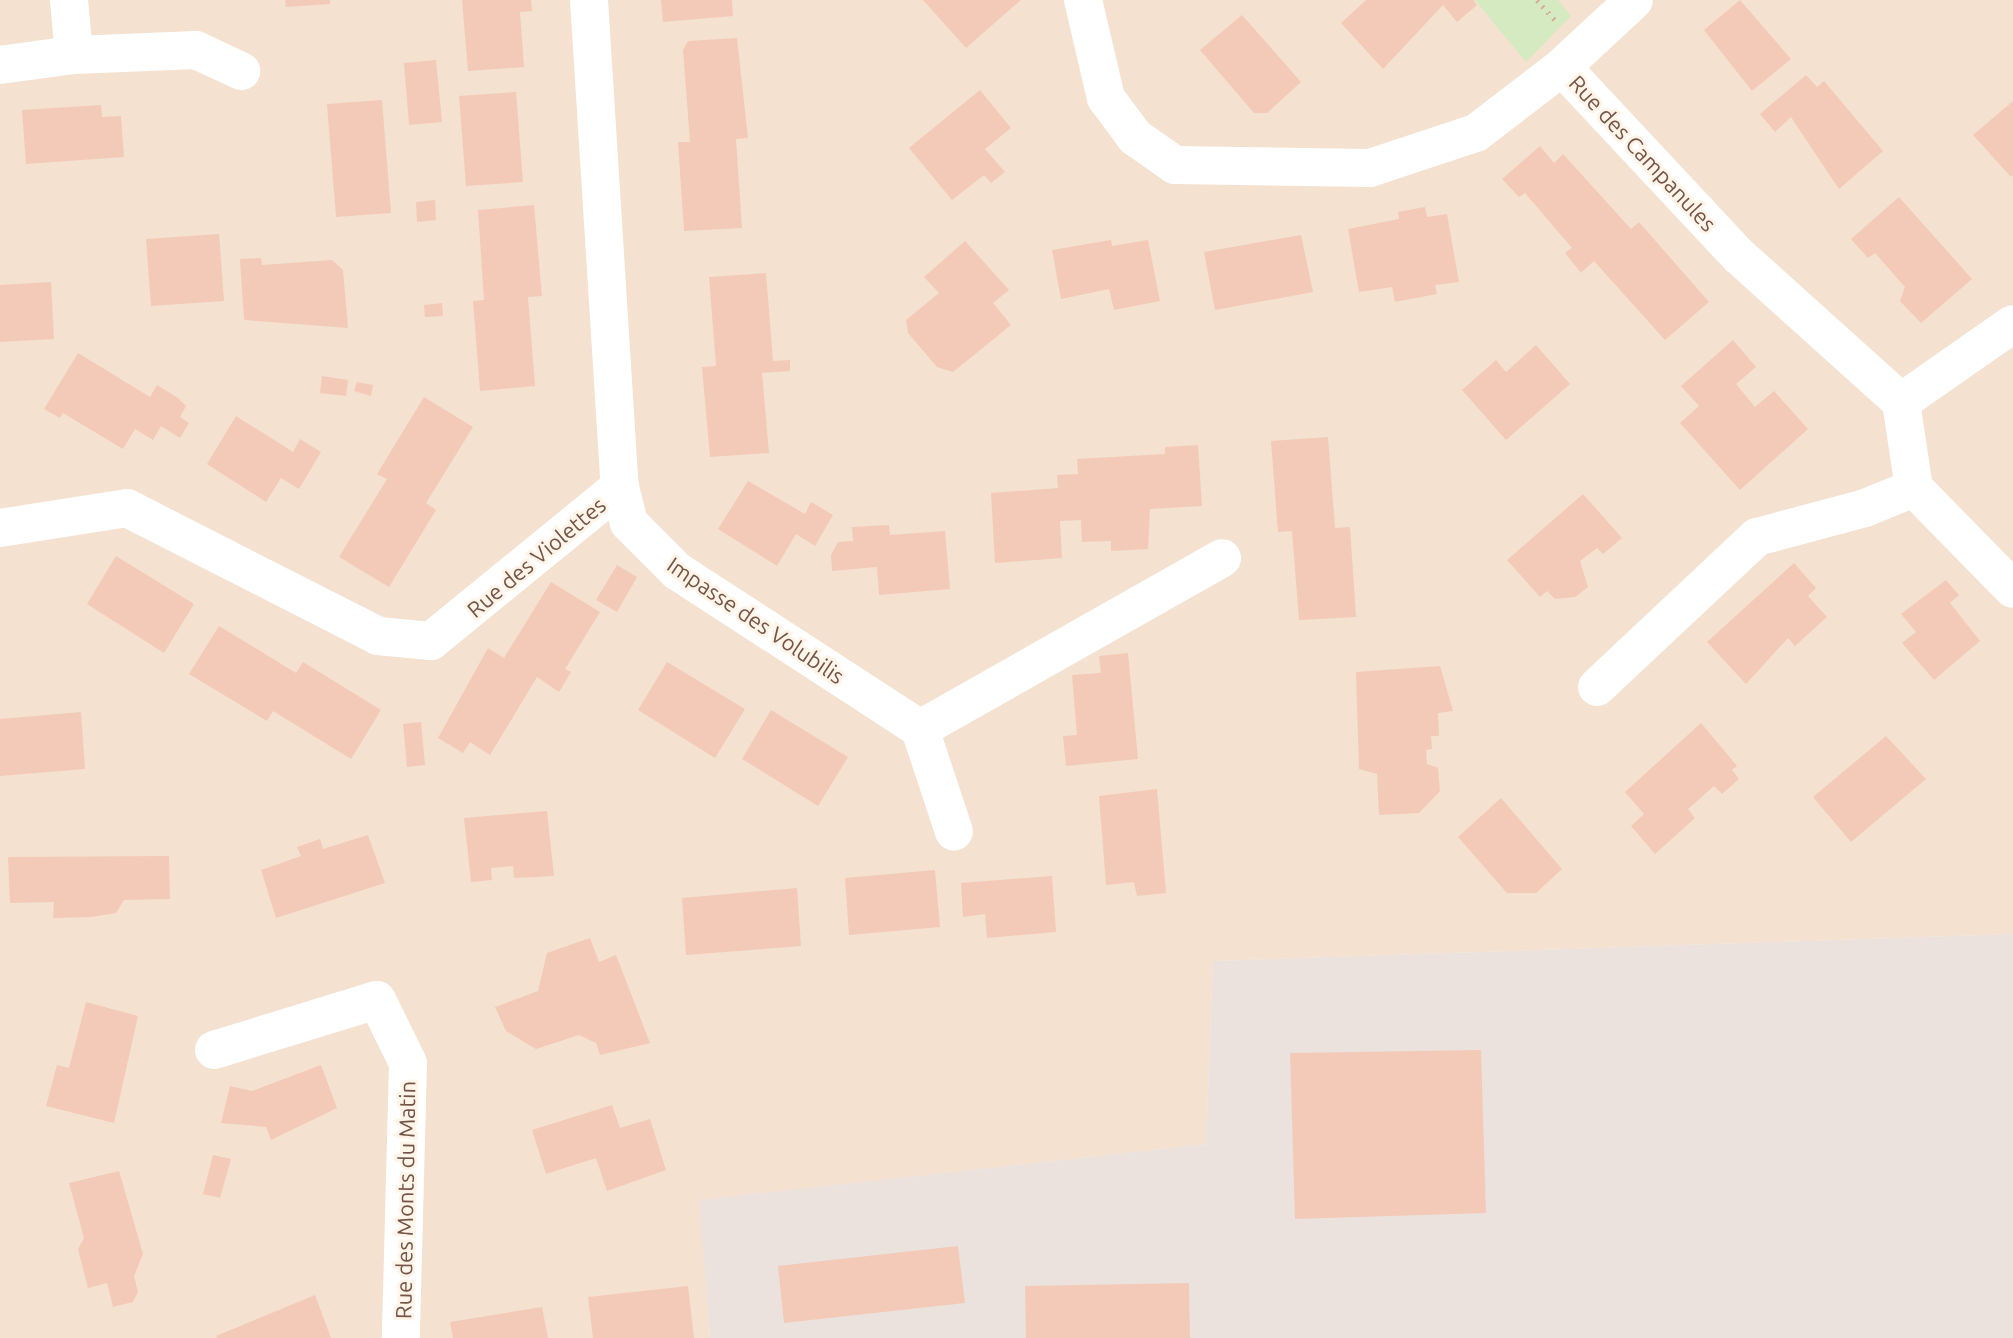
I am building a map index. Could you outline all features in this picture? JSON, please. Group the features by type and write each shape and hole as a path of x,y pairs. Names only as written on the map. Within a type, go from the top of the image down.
{"street":[{"path":"69,0 74,55"},
{"name":"Rue des Violettes","path":"0,528 127,508 378,636 431,641 620,487 589,0"},
{"name":"Rue des Campanules","path":"1083,0 1106,98 1135,137 1175,165 1370,168 1476,133 1562,67 1739,256 1901,402"},
{"path":"1562,67 1634,0"},
{"path":"0,65 74,55 196,50 241,71"},
{"path":"2013,324 1901,402 1914,488 2013,589"},
{"name":"Impasse des Volubilis","path":"620,487 629,523 677,571 920,729"},
{"path":"1597,687 1757,537 1865,508 1914,488"},
{"path":"954,832 920,729 1222,558"},
{"name":"Rue des Monts du Matin","path":"214,1050 377,1000 408,1063 401,1338"}],"shaded area":[{"path":"0,0 2013,0 2013,934 1213,961 1206,1144 700,1200 710,1338 0,1338"},
{"path":"2013,934 2013,1338 710,1338 699,1200 1206,1144 1213,961"}],"green space":[{"path":"1475,0 1558,0 1571,16 1526,62"}],"building":[{"path":"285,0 330,0 330,4 286,7"},
{"path":"462,0 531,0 532,11 520,12 524,67 468,71"},
{"path":"661,0 732,0 733,16 663,22"},
{"path":"923,0 1021,0 966,48"},
{"path":"1366,0 1473,0 1477,5 1457,22 1443,5 1383,69 1341,23"},
{"path":"1740,0 1791,59 1752,91 1704,30"},
{"path":"1242,15 1301,82 1267,113 1254,113 1200,50"},
{"path":"737,38 748,138 736,139 742,228 684,231 678,142 690,142 683,50 688,41"},
{"path":"436,60 442,122 409,125 404,63"},
{"path":"1806,75 1817,87 1824,81 1883,151 1839,189 1791,117 1775,132 1760,114"},
{"path":"980,90 1011,128 985,149 1005,172 991,183 984,175 952,200 909,148"},
{"path":"516,92 523,182 466,186 459,96"},
{"path":"382,100 391,213 336,217 327,104"},
{"path":"2013,101 2013,175 2011,177 1973,135"},
{"path":"101,105 102,117 121,116 124,157 26,164 22,110"},
{"path":"1540,146 1554,163 1563,154 1631,229 1639,222 1709,302 1665,340 1594,261 1581,273 1565,253 1572,248 1525,193 1519,197 1502,179"},
{"path":"1899,197 1972,279 1921,323 1900,301 1905,287 1875,253 1868,258 1851,239"},
{"path":"435,200 436,220 417,222 416,202"},
{"path":"534,205 542,296 528,297 535,386 480,391 473,301 484,300 478,210"},
{"path":"1425,207 1427,217 1447,214 1459,282 1435,285 1437,294 1395,302 1392,287 1359,292 1348,229 1399,219 1398,212"},
{"path":"219,234 224,301 151,306 146,239"},
{"path":"1301,235 1313,292 1215,310 1204,252"},
{"path":"1111,240 1112,246 1148,240 1160,301 1114,310 1109,289 1061,299 1052,250"},
{"path":"965,241 1009,290 993,303 1011,325 953,372 937,367 908,333 906,320 939,293 924,277"},
{"path":"261,258 262,265 332,260 343,270 348,328 244,320 240,259"},
{"path":"766,273 773,361 790,360 790,371 762,373 769,453 710,457 702,367 716,366 709,277"},
{"path":"51,282 54,339 0,342 0,285"},
{"path":"442,303 443,316 425,317 424,305"},
{"path":"1733,340 1756,367 1736,384 1755,407 1774,391 1808,429 1740,490 1680,423 1699,406 1681,386"},
{"path":"1536,345 1570,384 1506,440 1462,390 1496,360 1506,372"},
{"path":"78,353 150,397 157,385 178,398 186,406 180,417 189,423 180,438 161,426 153,440 135,429 123,449 63,413 60,418 44,409"},
{"path":"322,376 348,380 346,396 320,393"},
{"path":"357,382 373,385 371,396 354,391"},
{"path":"424,397 473,427 426,503 436,510 389,587 339,557 387,479 377,474"},
{"path":"236,416 293,452 300,439 321,452 299,489 281,478 266,502 207,464"},
{"path":"1328,437 1335,528 1350,527 1356,617 1299,620 1292,531 1278,532 1271,441"},
{"path":"1198,445 1202,506 1150,509 1148,549 1111,551 1111,541 1082,542 1081,520 1060,521 1062,558 995,563 991,493 1058,488 1057,475 1078,474 1077,459 1165,454 1165,447"},
{"path":"748,481 805,514 811,502 833,515 815,546 796,534 777,566 718,529"},
{"path":"1583,494 1622,538 1603,554 1597,548 1580,561 1588,587 1575,597 1555,599 1547,591 1540,597 1507,560"},
{"path":"889,525 890,535 945,531 950,589 879,595 877,567 832,571 831,555 838,542 853,541 852,527"},
{"path":"116,556 194,604 164,653 87,604"},
{"path":"1794,563 1816,588 1808,596 1827,617 1795,646 1788,638 1746,684 1707,642"},
{"path":"617,565 637,577 617,612 596,600"},
{"path":"1946,580 1959,595 1950,603 1980,641 1934,680 1902,643 1916,632 1901,614"},
{"path":"551,582 600,612 565,669 571,672 559,692 537,677 490,755 470,742 463,753 438,738 488,648 504,658"},
{"path":"219,626 296,673 303,662 381,710 351,759 273,711 267,721 189,674"},
{"path":"1128,653 1138,759 1066,766 1063,736 1077,735 1072,675 1101,673 1099,656"},
{"path":"667,662 745,709 715,758 638,710"},
{"path":"1440,666 1453,711 1438,713 1439,736 1431,736 1432,749 1426,750 1427,764 1438,768 1440,791 1419,813 1379,815 1377,774 1359,769 1356,672"},
{"path":"771,710 848,757 818,806 742,759"},
{"path":"81,712 85,769 0,776 0,719"},
{"path":"421,722 425,765 407,767 403,724"},
{"path":"1701,723 1737,766 1732,770 1739,779 1722,794 1714,786 1688,809 1695,818 1655,854 1631,826 1644,814 1625,792"},
{"path":"1886,736 1926,779 1851,842 1813,797"},
{"path":"1157,789 1166,893 1137,896 1134,882 1106,885 1099,796"},
{"path":"1501,798 1562,869 1536,893 1507,893 1458,837"},
{"path":"547,811 554,876 514,878 513,866 491,868 492,880 471,882 464,818"},
{"path":"368,835 385,883 276,918 261,870 301,856 297,847 320,839 323,849"},
{"path":"169,856 170,899 124,900 116,913 53,918 54,902 10,903 8,857"},
{"path":"935,870 940,927 849,935 845,878"},
{"path":"1052,876 1056,932 987,938 985,914 963,917 961,883"},
{"path":"797,888 801,946 686,955 682,898"},
{"path":"590,938 599,962 616,955 650,1043 600,1055 596,1043 579,1035 536,1049 506,1031 495,1007 538,991 547,953"},
{"path":"86,1002 138,1016 114,1123 46,1106 57,1065 69,1068"},
{"path":"1481,1050 1486,1213 1295,1219 1290,1053"},
{"path":"321,1065 337,1108 271,1140 266,1127 221,1123 230,1086 252,1091"},
{"path":"612,1105 620,1128 650,1119 666,1170 607,1191 596,1158 546,1174 532,1130"},
{"path":"213,1155 231,1159 220,1198 203,1194"},
{"path":"119,1171 143,1254 134,1276 138,1292 133,1302 113,1307 107,1283 88,1288 78,1249 84,1238 69,1183"},
{"path":"958,1246 965,1303 784,1323 778,1266"},
{"path":"1189,1283 1190,1338 1026,1338 1025,1286"},
{"path":"688,1286 694,1338 593,1338 588,1297"},
{"path":"315,1295 331,1338 216,1336"},
{"path":"542,1307 548,1338 453,1338 450,1322"}]}
